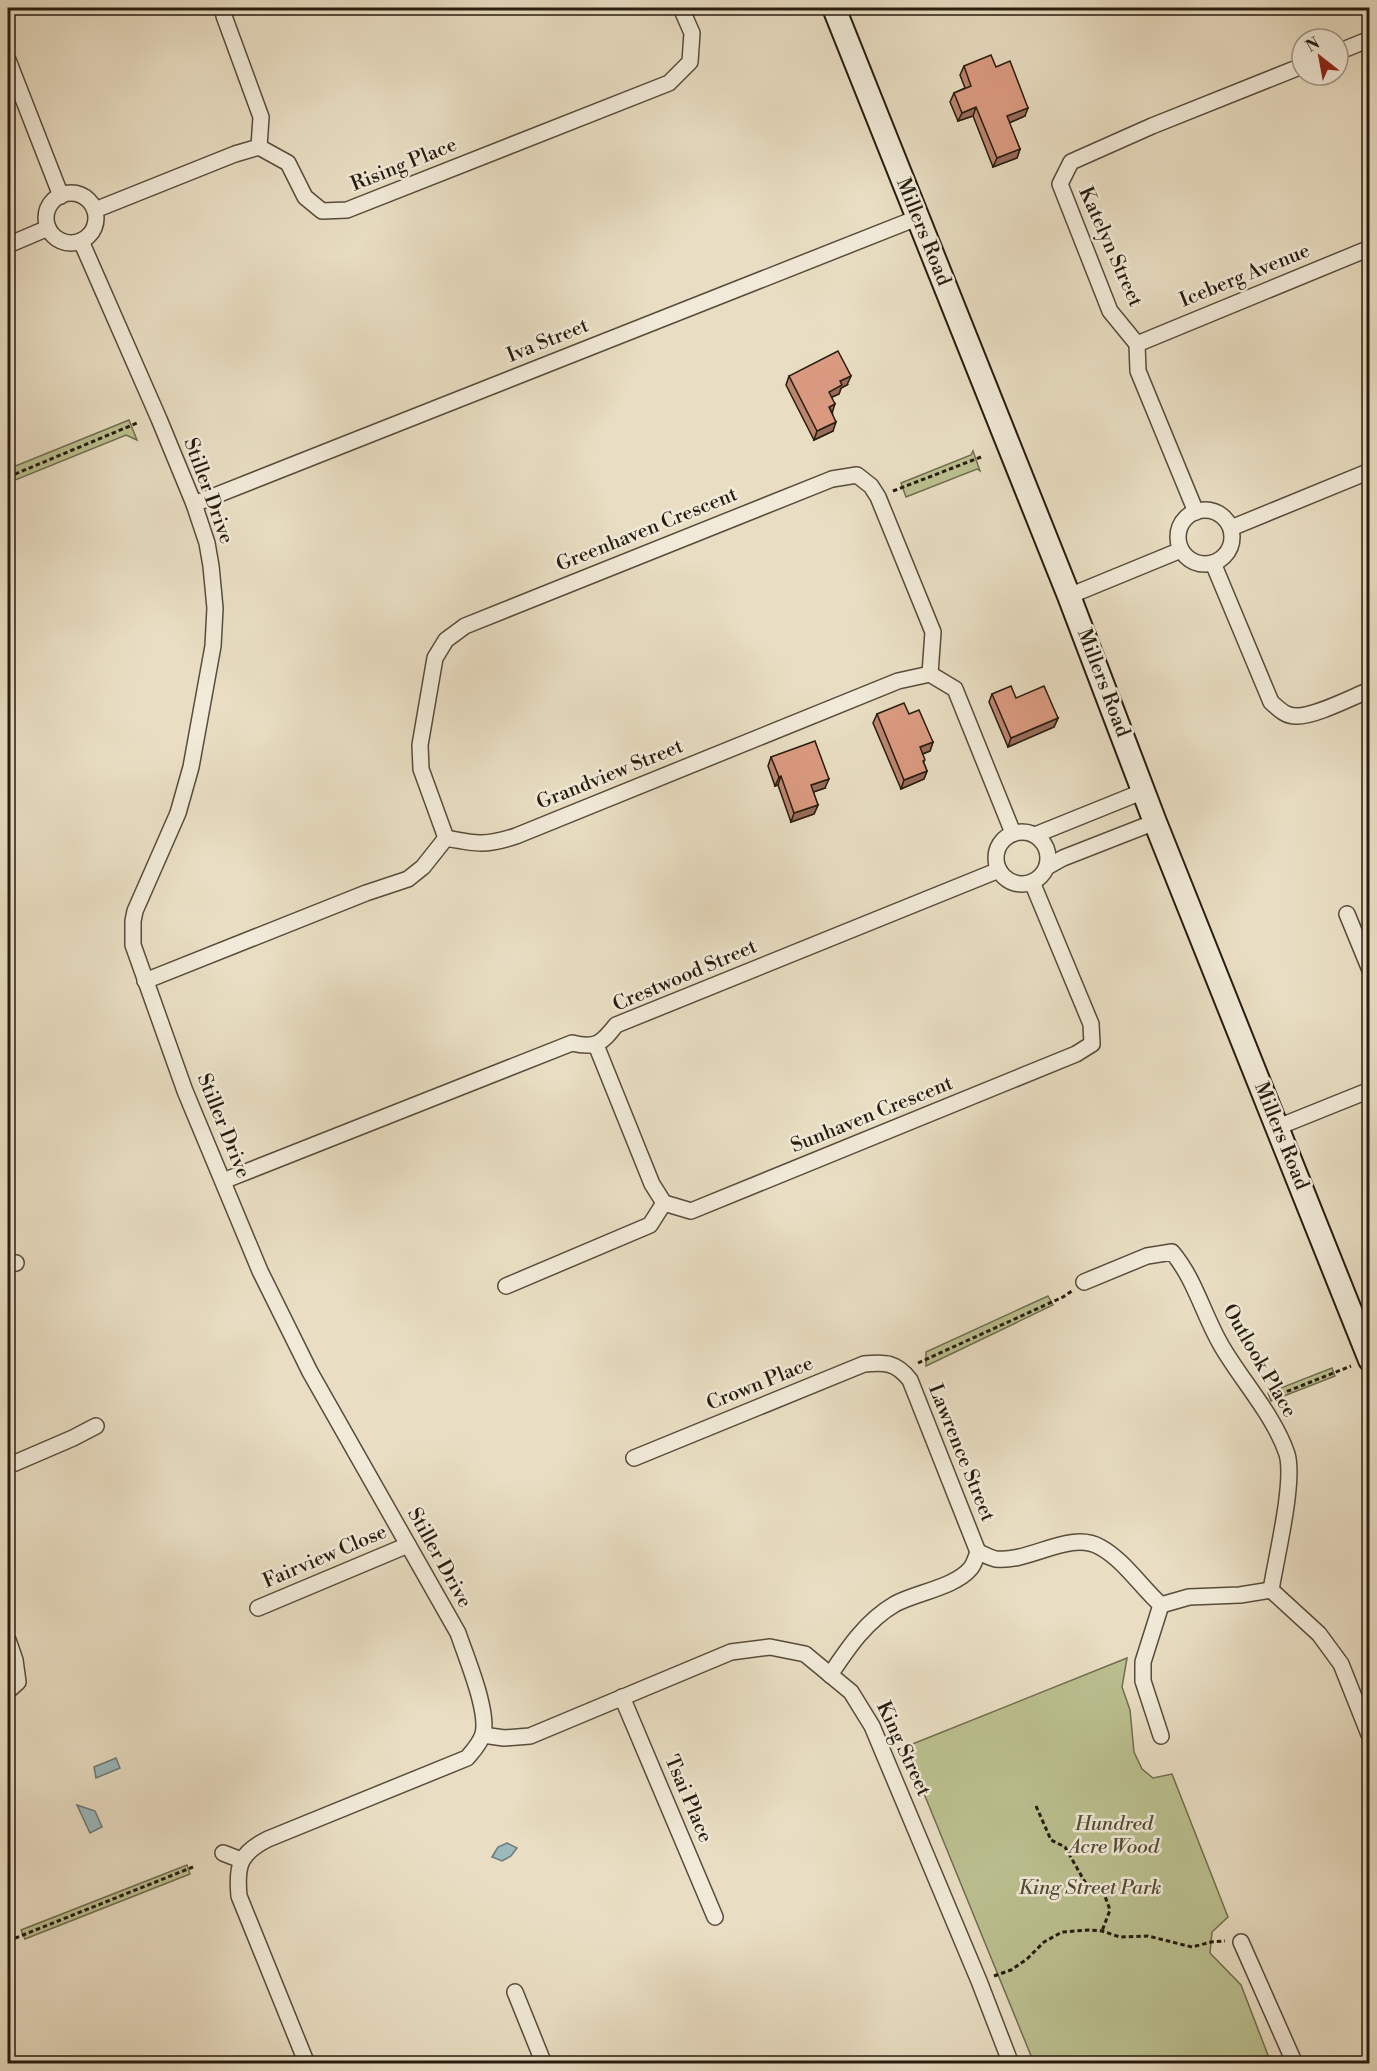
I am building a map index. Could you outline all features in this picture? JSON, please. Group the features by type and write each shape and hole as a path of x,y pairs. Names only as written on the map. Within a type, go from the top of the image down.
{"street":[{"path":"95,210 235,154 260,147 261,117 224,16 225,8"},
{"name":"Rising Place","path":"260,147 288,163 305,197 322,210 347,210 669,83 690,62 692,33 681,8"},
{"name":"Millers Road","path":"834,8 1069,596 1155,822 1369,1360"},
{"path":"1350,47 1370,39"},
{"path":"8,60 62,196"},
{"name":"Katelyn Street","path":"1137,344 1110,311 1060,184 1071,162 1152,126 1290,71"},
{"path":"81,195 95,210 94,228 89,236 81,241 62,242 48,228 46,219 48,209 53,201 62,196 81,195"},
{"name":"Iva Street","path":"194,504 917,218"},
{"path":"8,245 48,228"},
{"name":"Stiller Drive","path":"81,241 194,504 207,543 215,608 213,646 191,767 178,813 135,911 133,945 185,1091 260,1271 296,1345 458,1633 482,1710 483,1735"},
{"name":"Iceberg Avenue","path":"1137,344 1370,248"},
{"path":"1137,344 1138,371 1196,512"},
{"path":"1231,528 1370,471"},
{"name":"Greenhaven Crescent","path":"446,838 421,769 420,745 435,658 446,640 465,626 832,479 857,475 872,486 878,497 933,632 930,674"},
{"path":"1205,510 1221,515 1231,528 1232,537 1227,553 1214,563 1204,564 1187,558 1178,542 1178,532 1182,524 1188,516 1196,512 1205,510"},
{"path":"1069,596 1181,550"},
{"path":"1214,563 1271,702 1282,712 1295,716 1309,714 1370,690"},
{"path":"930,674 955,689 1013,833"},
{"name":"Grandview Street","path":"446,838 475,843 493,843 516,836 898,681 930,674"},
{"path":"1035,835 1144,791"},
{"path":"1047,867 1047,849 1035,835 1013,833 999,844 996,862 1003,876 1017,884 1032,882 1039,879 1047,867 1063,858 1155,822"},
{"path":"145,981 366,893 408,879 423,867 446,838"},
{"name":"Crestwood Street","path":"596,1045 607,1037 616,1025 999,870"},
{"name":"Sunhaven Crescent","path":"664,1203 691,1211 1076,1054 1092,1044 1091,1024 1032,882"},
{"path":"1347,914 1370,970"},
{"path":"223,1181 572,1043 585,1046 596,1045 652,1184 664,1203 650,1225 506,1286"},
{"path":"1278,1127 1370,1090"},
{"name":"Outlook Place","path":"1084,1282 1147,1256 1172,1252 1185,1268 1220,1344 1276,1431 1287,1456 1289,1480 1271,1590"},
{"name":"Crown Place","path":"634,1458 864,1364 884,1362 902,1370"},
{"name":"Lawrence Street","path":"902,1370 910,1380 978,1552"},
{"path":"8,1466 73,1438 96,1425"},
{"path":"830,1675 853,1640 871,1621 896,1604 948,1584 970,1569 978,1552 996,1559 1022,1557 1072,1542 1099,1546 1120,1563 1161,1605"},
{"name":"Fairview Close","path":"258,1608 408,1545"},
{"path":"1161,1605 1189,1597 1240,1595 1271,1590 1319,1634 1341,1664 1370,1737"},
{"path":"1161,1605 1143,1662 1143,1681 1161,1736"},
{"path":"8,1640 15,1660 18,1682 8,1691"},
{"name":"King Street","path":"483,1735 504,1738 530,1736 730,1652 770,1647 805,1653 851,1692 872,1726 979,1981 1011,2064"},
{"name":"Tsai Place","path":"622,1697 715,1917"},
{"path":"307,2064 239,1896 237,1876 241,1860 251,1847 268,1839 467,1758 483,1735"},
{"path":"223,1853 241,1860"},
{"path":"1241,1942 1295,2064"},
{"path":"515,1992 544,2064"}],"path":[{"path":"8,477 137,423"},
{"path":"878,497 981,456"},
{"path":"902,1370 1063,1297 1084,1282"},
{"path":"1258,1403 1369,1360"},
{"path":"1036,1806 1051,1840 1065,1847 1085,1882 1103,1891 1110,1910 1102,1931"},
{"path":"8,1941 193,1868"},
{"path":"979,1981 1011,1970 1027,1959 1044,1942 1062,1932 1102,1931 1120,1937 1154,1937 1192,1947 1218,1941 1241,1942"}],"green space":[{"path":"129,420 137,440 126,435 8,483 8,469"},
{"path":"973,451 980,471 977,469 906,497 901,483 971,455"},
{"path":"1048,1296 1053,1305 926,1366 926,1352"},
{"path":"1332,1368 1335,1376 1271,1401 1268,1393"},
{"name":"King Street Park","path":"1127,1658 1122,1687 1130,1710 1134,1752 1142,1769 1153,1778 1172,1774 1228,1917 1212,1932 1210,1953 1241,1985 1271,2063 1034,2063 905,1747"},
{"path":"187,1865 190,1874 25,1939 21,1930"}],"water":[{"path":"116,1758 120,1768 96,1778 94,1767"},
{"path":"77,1805 95,1811 102,1827 90,1833"},
{"path":"507,1843 517,1848 511,1856 502,1861 492,1857 498,1847"}],"building":[{"path":"991,55 996,67 1010,61 1028,108 1007,116 1020,149 997,158 976,107 962,113 954,93 971,86 964,66"},
{"path":"838,351 851,376 840,381 842,385 829,392 835,404 829,407 836,422 817,431 789,376"},
{"path":"1011,686 1016,698 1044,686 1058,718 1011,738 992,694"},
{"path":"904,703 909,714 919,710 933,742 920,747 927,771 904,780 877,714"},
{"path":"815,741 829,779 811,785 818,805 794,813 781,776 779,777 771,757"}],"park label":[{"name":"Hundred Acre Wood","path":"1114,1836"}]}
